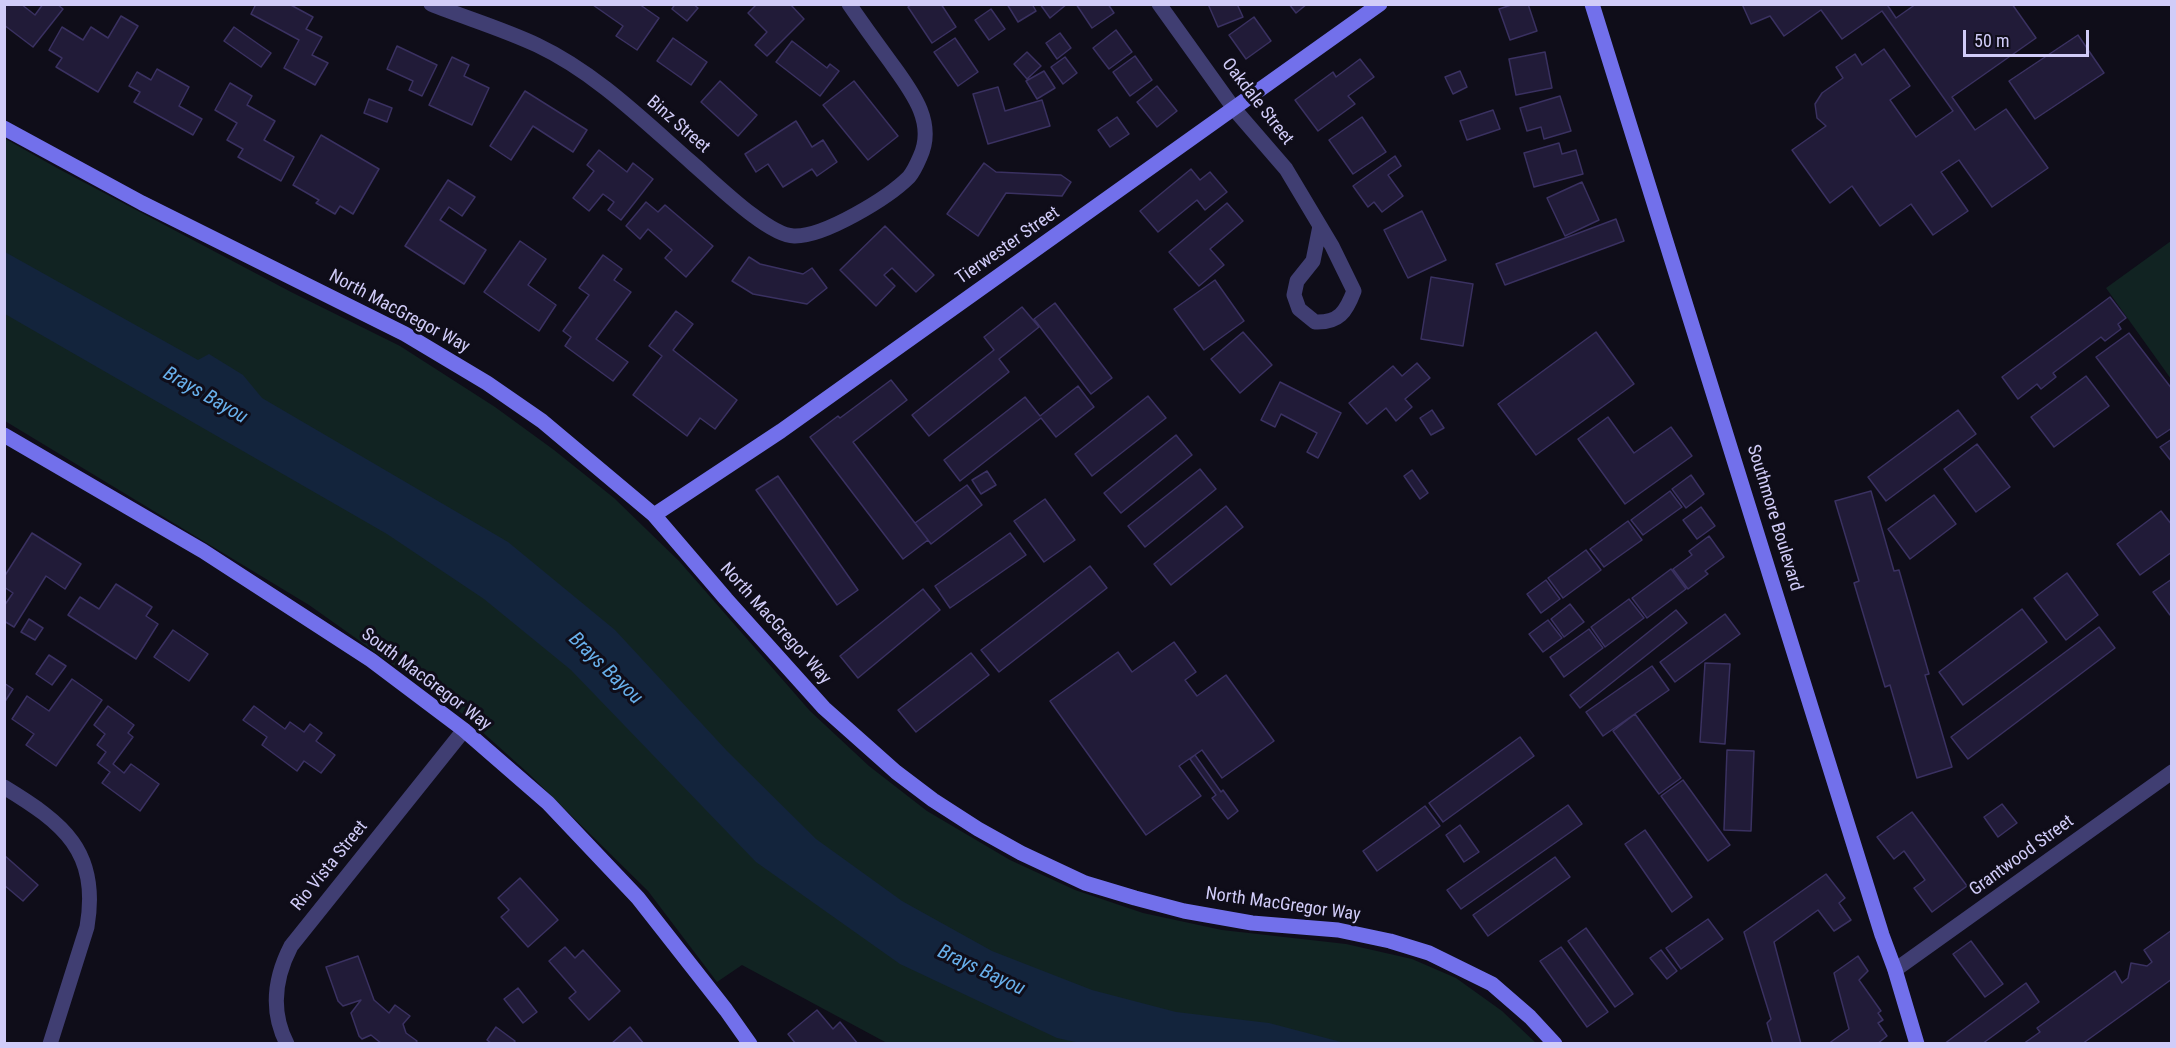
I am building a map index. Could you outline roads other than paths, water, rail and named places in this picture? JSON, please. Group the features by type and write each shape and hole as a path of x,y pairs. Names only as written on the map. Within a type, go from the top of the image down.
{"main road":[{"name":"Tierwester Street","path":"654,515 790,424 1235,110 1380,4"},
{"name":"Southmore Boulevard","path":"1592,4 1917,1044"},
{"name":"North MacGregor Way","path":"4,128 142,203 405,334 487,383 542,421 654,515 824,708 896,772 933,800 978,829 1021,853 1085,883 1135,898 1184,911 1252,924 1338,930 1390,941 1429,953 1492,984 1530,1017 1555,1044"},
{"name":"South MacGregor Way","path":"4,435 213,558 371,660 464,730 548,803 638,898 750,1044"}],"street":[{"name":"Binz Street","path":"431,4 537,45 604,85 742,206 774,229 792,237 810,234 836,225 893,191 913,172 927,138 919,105 849,4"},
{"name":"Oakdale Street","path":"1159,4 1235,110 1286,169 1320,226 1354,291 1347,310 1329,322 1315,322 1299,309 1294,295 1297,281 1313,261 1320,226"},
{"name":"Rio Vista Street","path":"287,1044 279,1023 276,991 284,961 291,946 464,730"},
{"name":"Grantwood Street","path":"1895,970 2172,772"},
{"path":"4,787 43,811 73,840 81,855 89,892 90,910 87,927 50,1044"}],"water":[{"name":"Brays Bayou","path":"5,252 198,360 209,354 243,375 262,398 508,542 615,630 727,751 816,839 902,901 992,951 1092,990 1176,1012 1269,1023 1345,1043 1080,1043 1057,1038 900,964 756,862 571,670 484,599 387,534 5,314"}]}
